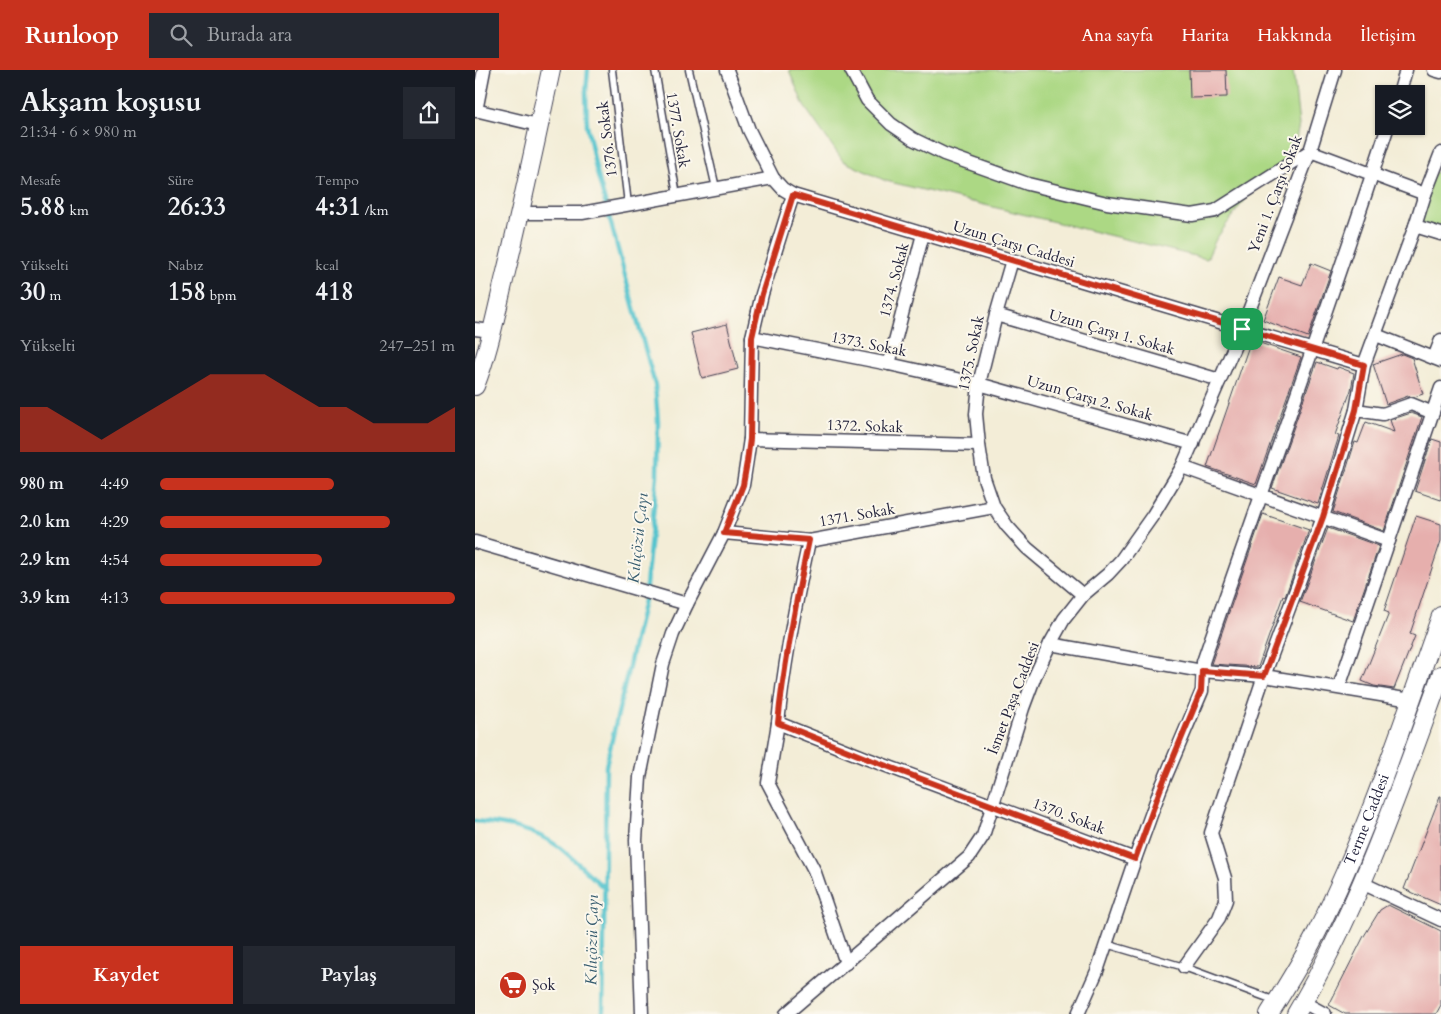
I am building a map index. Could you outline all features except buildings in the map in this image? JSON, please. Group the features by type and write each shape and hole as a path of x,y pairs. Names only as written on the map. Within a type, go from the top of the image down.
{"main road":[{"path":"475,386 483,366 484,330 520,213 551,70"},
{"name":"Terme Caddesi","path":"1273,1008 1317,932 1344,873 1375,799 1441,616"},
{"name":"Terme Caddesi","path":"1299,1008 1337,938 1362,883 1438,693 1441,675"}],"street":[{"path":"484,70 476,110 539,125"},
{"name":"Uzun Çarşı Caddesi","path":"727,70 749,130 773,178 783,189 793,195 1364,365"},
{"path":"851,70 867,100 891,124 913,139 943,154 1028,184 1107,203 1192,215 1215,211 1310,151 1425,194"},
{"name":"Yeni 1. Çarşı Sokak","path":"1242,329 1310,151 1335,70"},
{"path":"1402,85 1406,70"},
{"path":"1434,70 1441,72"},
{"path":"1078,1014 1097,971 1160,790 1201,691 1203,662 1373,175 1385,135"},
{"path":"1184,967 1219,918 1226,900 1225,878 1211,833 1264,676 1323,517 1356,410 1364,365 1425,194 1437,173 1441,153"},
{"path":"520,213 582,213 773,178"},
{"path":"642,1014 637,840 640,777 663,664 673,634 724,533 743,485 750,439 752,337 762,294 793,195"},
{"path":"1415,226 1441,234"},
{"name":"1374. Sokak","path":"889,364 923,234"},
{"name":"1375. Sokak","path":"1013,260 996,315 979,384 977,414 984,478 994,507 1007,526 1027,548 1083,595"},
{"name":"Uzun Çarşı 1. Sokak","path":"996,315 1220,380"},
{"name":"İsmet Paşa Caddesi","path":"786,1014 969,858 983,836 1026,700 1050,644 1064,619 1083,595 1121,560 1153,515 1182,467 1242,329"},
{"path":"1375,334 1437,360 1441,340"},
{"name":"1373. Sokak","path":"752,337 979,384"},
{"name":"Uzun Çarşı 2. Sokak","path":"979,384 1193,444"},
{"path":"1339,687 1441,388"},
{"path":"1356,410 1383,414 1411,404 1433,413"},
{"name":"1372. Sokak","path":"750,439 979,446"},
{"path":"1182,467 1389,541"},
{"name":"1371. Sokak","path":"724,533 809,540 994,507"},
{"path":"809,540 796,600 768,783 814,870 846,963"},
{"path":"475,542 687,604"},
{"path":"1050,644 1202,671 1264,676 1411,700"},
{"name":"1370. Sokak","path":"778,723 1135,859"},
{"path":"1362,883 1441,920"},
{"path":"1299,1008 1325,1014"}],"lane":[{"name":"1376. Sokak","path":"612,70 628,204"},
{"name":"1377. Sokak","path":"655,70 677,195"},
{"path":"689,70 715,188"},
{"path":"1106,944 1184,967 1273,1008"}],"green space":[{"path":"789,70 1293,70 1299,125 1294,149 1247,196 1216,239 1207,259 886,181 843,161 804,106"},
{"path":"1434,172 1441,174 1441,234 1415,226"}],"waterway":[{"name":"Kılıçözü Çayı","path":"588,70 586,92 587,125 596,169 655,385 658,421 657,476 645,596 606,766 603,1014"},
{"path":"475,821 519,828 550,841 565,852 605,889"}],"place":[{"name":"Şok","path":"513,985"}],"route":[{"path":"793,195 1242,329 1364,365 1356,410 1323,517 1264,676 1202,671 1201,691 1160,790 1135,859 868,759 778,723 796,600 809,540 724,533 743,485 747,462 750,439 752,337 762,294 793,195"}]}
